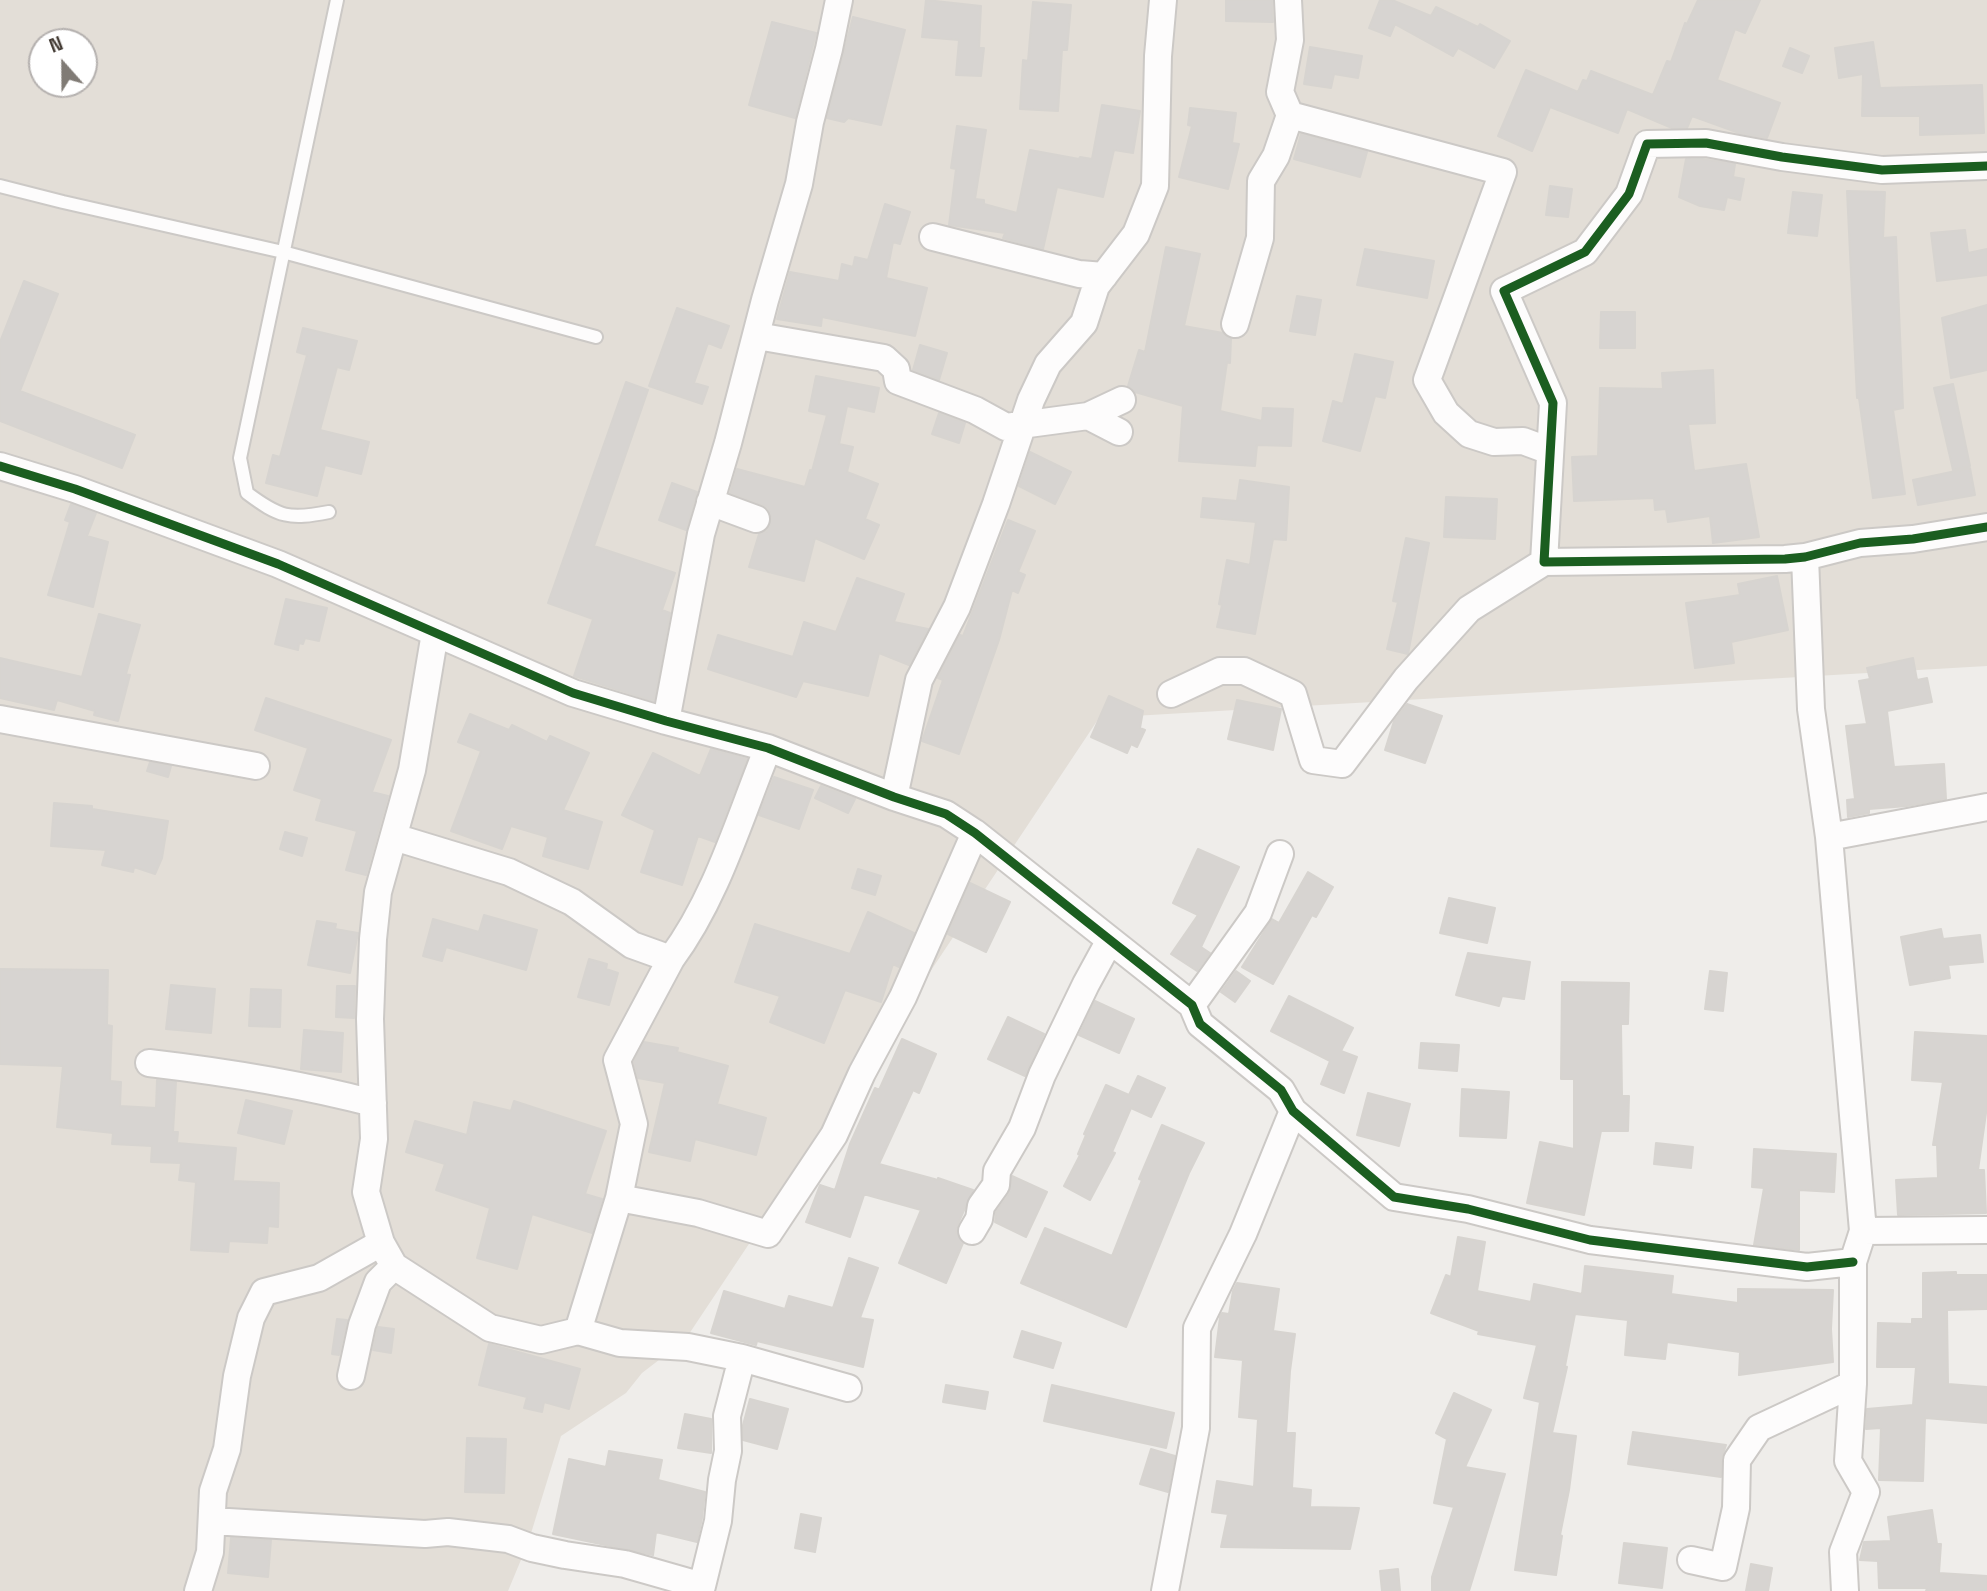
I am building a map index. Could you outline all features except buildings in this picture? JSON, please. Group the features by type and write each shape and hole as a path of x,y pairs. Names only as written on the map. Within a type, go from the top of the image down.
{"street":[{"path":"666,721 701,534 799,184 810,122 839,0"},
{"path":"894,797 919,680 957,607 1022,426 1048,364 1084,323 1096,286 1136,233 1155,186 1158,56 1163,0"},
{"path":"1235,324 1259,238 1261,181 1276,156 1290,115 1280,92 1290,40 1288,0"},
{"path":"1290,115 1503,172 1427,380 1446,413 1469,434 1494,442 1523,441 1550,451"},
{"path":"1544,562 1553,403 1504,291 1585,252 1629,194 1647,144 1706,143 1782,157 1882,170 1987,166"},
{"path":"933,237 1079,274 1104,275"},
{"path":"757,336 884,358 896,369 898,382 975,410 1006,427 1088,416 1122,400"},
{"path":"1088,416 1119,432"},
{"path":"0,466 75,489 278,564 573,693 768,748 894,797 946,814 975,833 1192,1005 1200,1024 1281,1090 1293,1111 1394,1198 1468,1209 1590,1240 1807,1267 1853,1262"},
{"path":"710,502 756,519"},
{"path":"1171,694 1220,671 1244,671 1293,694 1313,760 1342,764 1406,679 1469,609 1544,562 1786,559 1860,543 1913,539 1987,527"},
{"path":"1805,557 1811,709 1829,837 1863,1231 1853,1262 1853,1384 1848,1461 1866,1492 1843,1552 1845,1591"},
{"path":"435,633 412,770 378,892 373,939 370,1018 374,1139 366,1192 387,1255 490,1328 541,1340 578,1331 620,1343 688,1347 742,1358 848,1388"},
{"path":"0,719 256,766"},
{"path":"578,1331 619,1198 634,1124 617,1060 671,959 691,932 768,748"},
{"path":"1829,837 1987,807"},
{"path":"619,1198 698,1213 768,1234 845,1114 862,1073 908,987 975,833"},
{"path":"394,837 509,872 572,902 632,945 671,959"},
{"path":"1192,1005 1258,913 1280,854"},
{"path":"972,1231 979,1219 981,1206 996,1185 997,1171 1022,1128 1042,1074 1110,940"},
{"path":"149,1063 302,1085 373,1103"},
{"path":"1169,1589 1196,1428 1197,1328 1243,1234 1293,1111"},
{"path":"1863,1231 1987,1230"},
{"path":"351,1376 362,1325 387,1255"},
{"path":"198,1591 210,1552 213,1491 227,1449 243,1353 251,1318 264,1292 319,1278 387,1255"},
{"path":"212,1521 425,1534 479,1534 565,1555 625,1564 704,1589 718,1521 728,1451 727,1416 742,1358"},
{"path":"1691,1560 1723,1567 1735,1508 1737,1460 1759,1428 1853,1384"}],"lane":[{"path":"329,512 301,518 271,511 247,492 240,458 337,0"},
{"path":"0,186 283,252 596,337"}],"shaded area":[{"path":"0,0 1987,0 1987,666 1099,718 685,1340 642,1373 626,1393 561,1436 528,1543 508,1591 0,1591"}],"cycle path":[{"path":"1987,166 1882,170 1782,157 1706,143 1647,144 1629,194 1585,252 1504,291 1553,403 1544,562 1785,559 1805,557 1860,543 1913,539 1987,527"},
{"path":"0,466 75,489 278,564 573,693 768,748 894,797 946,814 975,833 1192,1005 1200,1024 1281,1090 1293,1111 1394,1197 1468,1209 1590,1240 1807,1267 1853,1262"}]}
